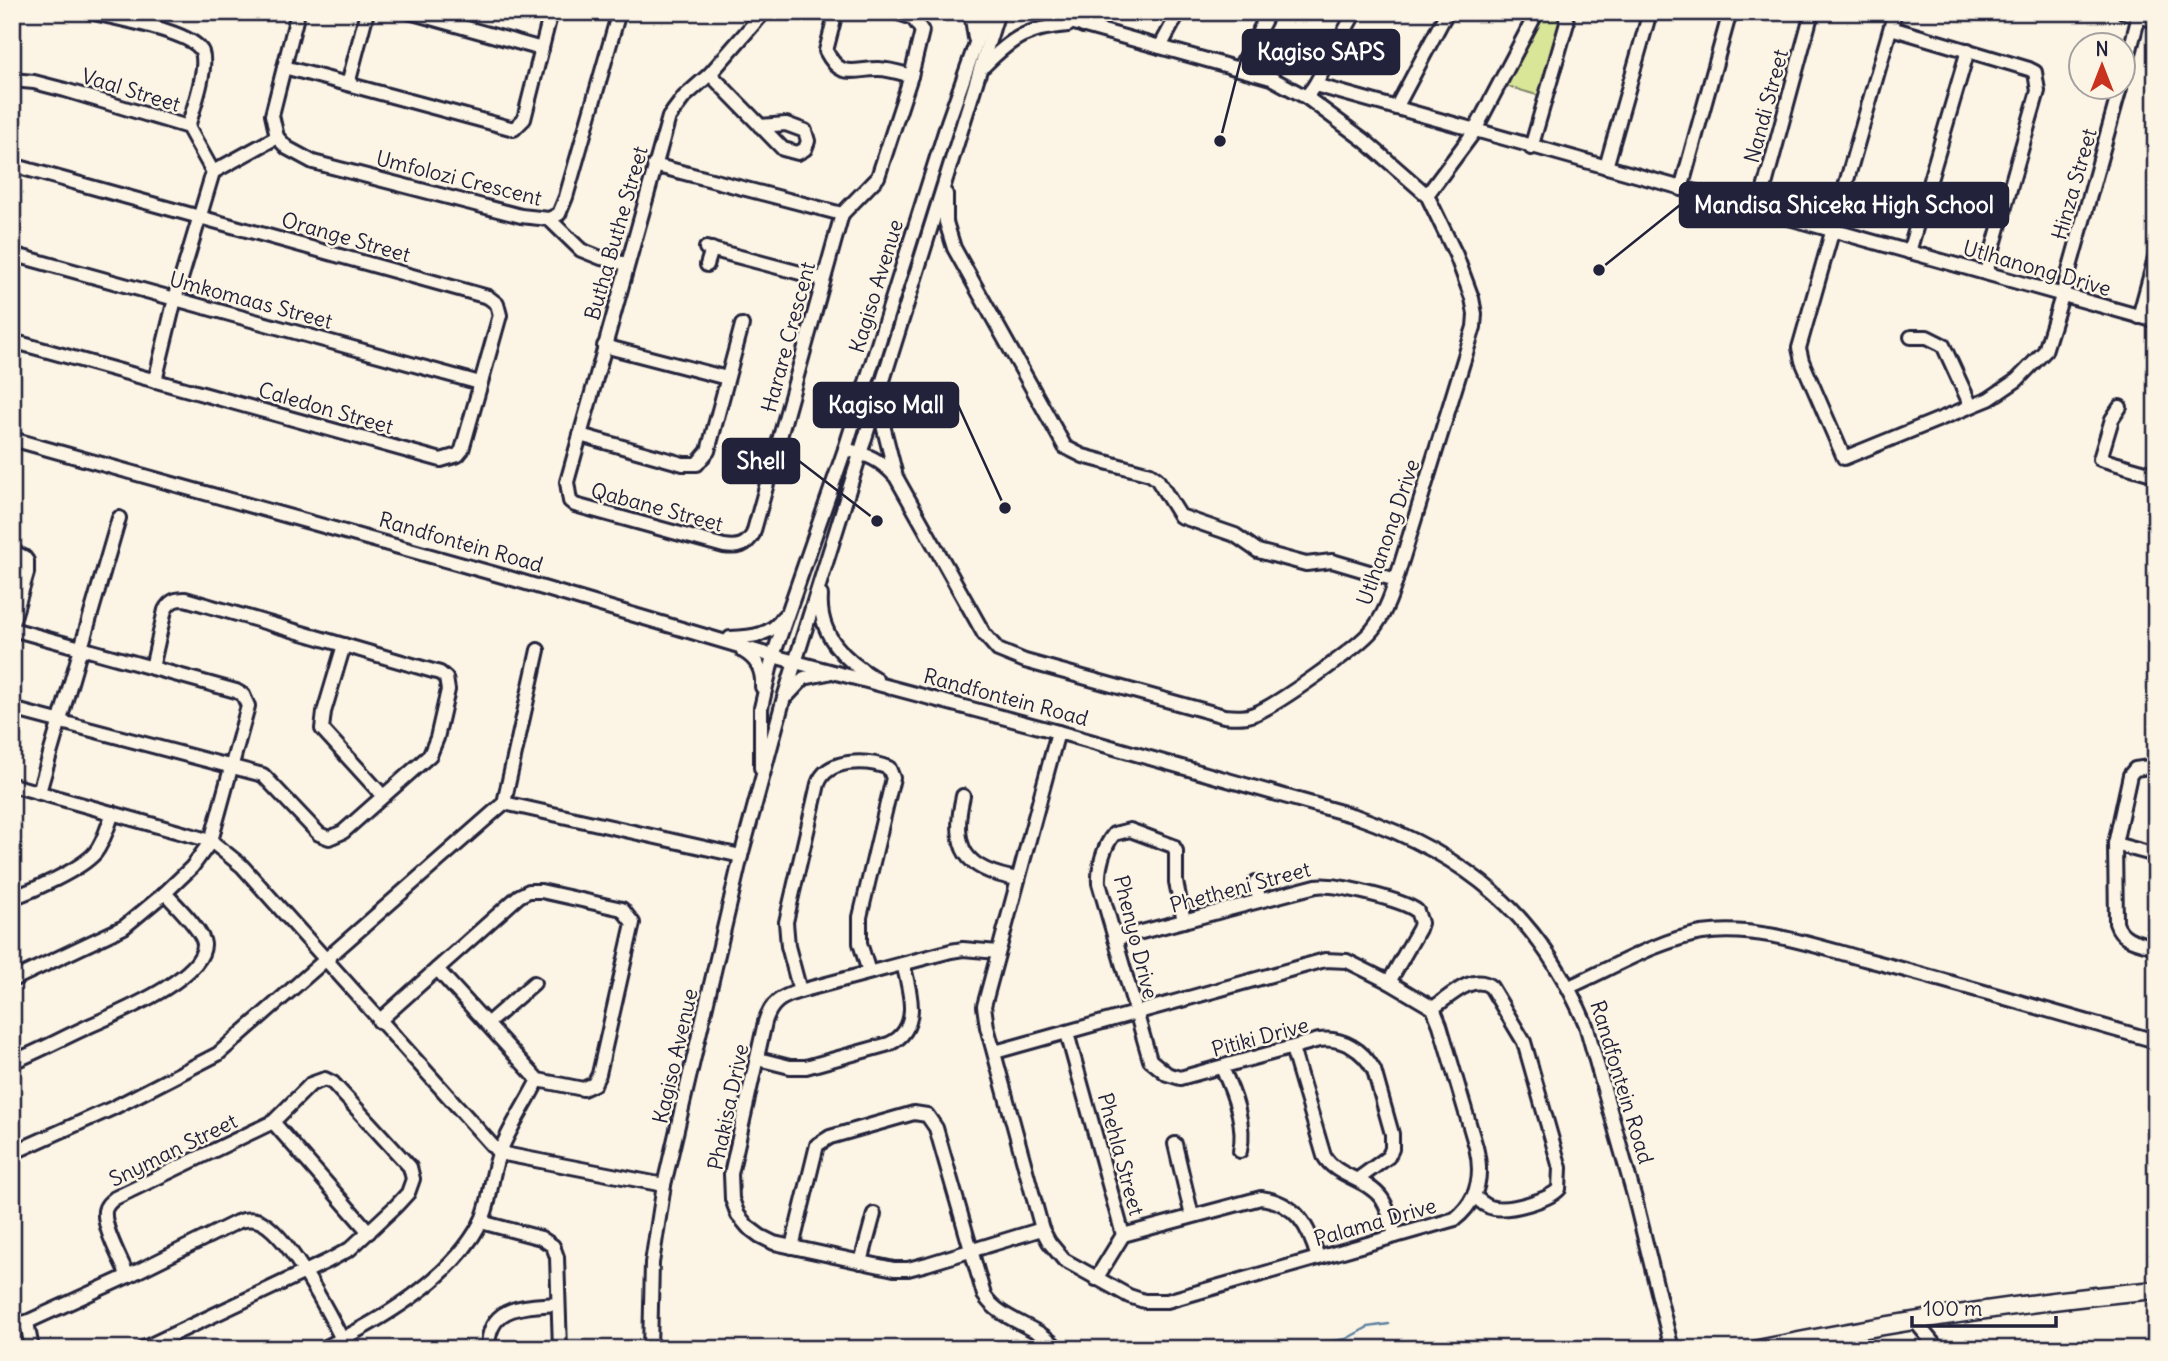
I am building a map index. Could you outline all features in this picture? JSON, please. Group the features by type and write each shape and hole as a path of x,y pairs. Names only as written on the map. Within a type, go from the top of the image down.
{"main road":[{"path":"1758,1349 2016,1304 2156,1290"}],"street":[{"path":"90,12 155,28 196,44 203,57 201,77 188,127"},
{"path":"155,381 175,299 213,172 276,137 272,115 298,12"},
{"path":"348,84 367,12"},
{"path":"409,12 542,49"},
{"path":"284,67 514,129 524,118 551,12"},
{"name":"Umfolozi Crescent","path":"276,137 287,148 313,162 474,205 521,216 549,219 559,214 566,197 619,12"},
{"name":"Butha Buthe Street","path":"568,496 567,482 579,435 669,117 684,97 710,74 764,12"},
{"path":"836,12 826,51 838,67 847,72 883,69 911,76"},
{"path":"654,165 842,214 878,177 911,76 922,31 913,18 895,12"},
{"path":"971,12 975,42"},
{"name":"Kagiso Avenue","path":"762,775 761,708 773,656 845,449 948,122 987,12"},
{"name":"Kagiso Avenue","path":"650,1349 652,1263 664,1185 762,775 999,12"},
{"name":"Utlhanong Drive","path":"845,449 881,462 896,477 984,634 998,650 1025,660 1224,716 1252,715 1352,649 1384,613 1474,327 1472,298 1456,255 1427,195 1379,152 1306,97 1272,78 1035,12"},
{"path":"982,68 1008,44 1026,32 1040,28 1081,25 1090,12"},
{"path":"1160,47 1179,12"},
{"path":"1239,69 1269,12"},
{"path":"1306,97 1355,12"},
{"path":"1396,108 1447,12"},
{"path":"1427,195 1474,132 1536,12"},
{"path":"1531,148 1566,23 1565,12"},
{"path":"1606,167 1650,12"},
{"path":"1681,188 1730,12"},
{"name":"Nandi Street","path":"1758,211 1812,12"},
{"path":"1833,232 1895,12"},
{"path":"2124,12 2156,21"},
{"path":"2135,32 2140,15"},
{"path":"1891,28 2035,72 2038,91 1986,273"},
{"path":"1909,252 1968,50"},
{"path":"710,74 760,125"},
{"name":"Vaal Street","path":"12,80 34,82 65,90 188,127 213,172"},
{"name":"Utlhanong Drive","path":"1315,85 1531,148 2156,321"},
{"name":"Hinza Street","path":"1833,232 1799,348 1802,361 1844,458 2004,390 2045,351 2116,102"},
{"path":"12,165 200,216"},
{"path":"947,177 946,222 958,255 1065,447 1083,456 1150,474 1157,479 1181,516 1235,535 1258,551 1306,564 1327,561 1337,563 1396,580"},
{"name":"Harare Crescent","path":"741,546 753,534 842,214"},
{"name":"Orange Street","path":"200,216 481,296"},
{"path":"549,219 580,250 627,264"},
{"path":"707,265 709,249 823,279"},
{"name":"Umkomaas Street","path":"12,254 480,383"},
{"path":"2139,317 2156,255"},
{"name":"Caledon Street","path":"12,341 441,460 458,455 461,450 500,315 497,304 481,296"},
{"path":"579,435 683,464 697,464 708,451 742,325"},
{"path":"1911,337 1927,337 1943,345 1971,406"},
{"path":"604,346 727,378"},
{"path":"881,390 884,429 896,477"},
{"path":"2120,408 2112,419 2100,459 2156,475"},
{"name":"Randfontein Road","path":"12,439 496,574 773,656 1058,732 1355,816 1414,839 1463,867 1494,891 1543,944 1569,987 1586,1024 1635,1199 1672,1349"},
{"name":"Qabane Street","path":"568,496 575,505 724,546 741,546"},
{"path":"38,793 119,518"},
{"path":"12,551 24,556 28,566 12,627 243,695 248,706 211,841 192,867 165,894 124,927 12,980"},
{"path":"821,580 822,619 833,643 853,665 888,686"},
{"path":"12,709 263,775 324,837 343,832 430,755 434,749 448,683 440,673 185,599 169,603 165,610 152,668"},
{"path":"722,640 750,637 770,631 780,623 791,604"},
{"path":"722,640 748,654 760,666 763,681 761,708"},
{"path":"344,645 324,712 322,729 383,796"},
{"path":"12,1153 113,1108 218,1054 504,803 538,650"},
{"path":"783,701 804,678 832,672"},
{"name":"Palama Drive","path":"1058,732 984,1006 1042,1229 1064,1260 1129,1296 1157,1302 1188,1296 1455,1219 1474,1196"},
{"path":"800,991 788,946 786,922 818,784 824,771 834,766 876,764 889,768 893,778 860,918 860,943 869,972"},
{"path":"2156,766 2135,769 2130,775 2115,844 2116,923 2123,936 2156,947"},
{"path":"12,785 211,841 242,866 499,1153 664,1185"},
{"path":"963,796 957,827 967,855 981,869 993,875 1018,879"},
{"path":"504,803 741,856"},
{"path":"12,898 90,858 100,845 113,813"},
{"name":"Phenyo Drive","path":"1150,1060 1099,876 1114,834 1124,830 1173,846 1176,851 1177,894 1184,921"},
{"path":"2115,844 2156,855"},
{"path":"1256,882 1259,900"},
{"name":"Phetheni Street","path":"1115,939 1330,884 1412,907 1417,911 1421,923 1390,982"},
{"path":"379,1021 519,895 529,891 541,891 622,909 633,923 605,1051 594,1084 583,1089 538,1080 438,970"},
{"path":"12,1062 153,996 197,962 203,954 202,936 165,894"},
{"path":"1569,987 1677,939 1723,931 1751,932 1897,968 2156,1041"},
{"name":"Phakisa Drive","path":"998,952 962,949 783,996 771,1006 765,1022 731,1174 732,1199 738,1214 748,1227 774,1243 894,1269 908,1269 1042,1229"},
{"path":"995,1052 1332,959 1347,961 1390,982 1433,1008 1440,1024 1480,1166 1480,1181 1474,1196 1488,1207 1500,1209 1551,1196 1559,1189 1562,1176 1524,1042 1491,987 1486,983 1473,982 1433,1008"},
{"path":"758,1059 790,1067 806,1067 889,1044 901,1038 913,1001 903,964"},
{"path":"487,1024 534,984"},
{"name":"Phehla Street","path":"1067,1033 1123,1235 1096,1279"},
{"name":"Pitiki Drive","path":"1150,1060 1167,1074 1180,1078 1319,1040 1336,1040 1364,1055 1374,1070 1392,1134 1392,1149 1388,1157 1358,1179"},
{"path":"1292,1048 1324,1156 1333,1168 1358,1179 1383,1200 1395,1236"},
{"path":"1222,1068 1232,1089 1244,1136 1240,1151"},
{"name":"Snyman Street","path":"128,1276 107,1223 105,1212 108,1203 273,1122 311,1084 325,1079 333,1083 405,1160 413,1173 408,1193 369,1232"},
{"path":"322,1349 345,1344 387,1315 425,1285 461,1250 481,1222 499,1153 538,1080"},
{"path":"792,1247 817,1145 830,1137 914,1113 928,1115 936,1128 970,1251 987,1300 997,1309 1046,1337 1058,1349"},
{"path":"142,1349 350,1249 369,1232 273,1122"},
{"path":"1175,1144 1192,1216"},
{"path":"1123,1235 1252,1200 1268,1199 1294,1212 1301,1219 1311,1235 1318,1258"},
{"path":"862,1262 874,1214"},
{"path":"12,1325 27,1322 237,1222 251,1219 270,1229 305,1272 345,1344"},
{"path":"481,1222 541,1238 553,1246 557,1257 560,1349"},
{"path":"488,1349 490,1327 506,1312 514,1308 558,1304"},
{"path":"1914,1320 1938,1349"},
{"path":"27,1322 32,1349"}],"green space":[{"path":"1540,12 1559,12 1562,23 1540,96 1503,85"}],"waterway":[{"path":"1311,1349 1327,1342 1346,1339 1368,1327 1389,1324"}],"place":[{"name":"Kagiso SAPS","path":"1220,141"},
{"name":"Mandisa Shiceka High School","path":"1599,270"},
{"name":"Kagiso Mall","path":"1005,508"},
{"name":"Shell","path":"877,521"}]}
